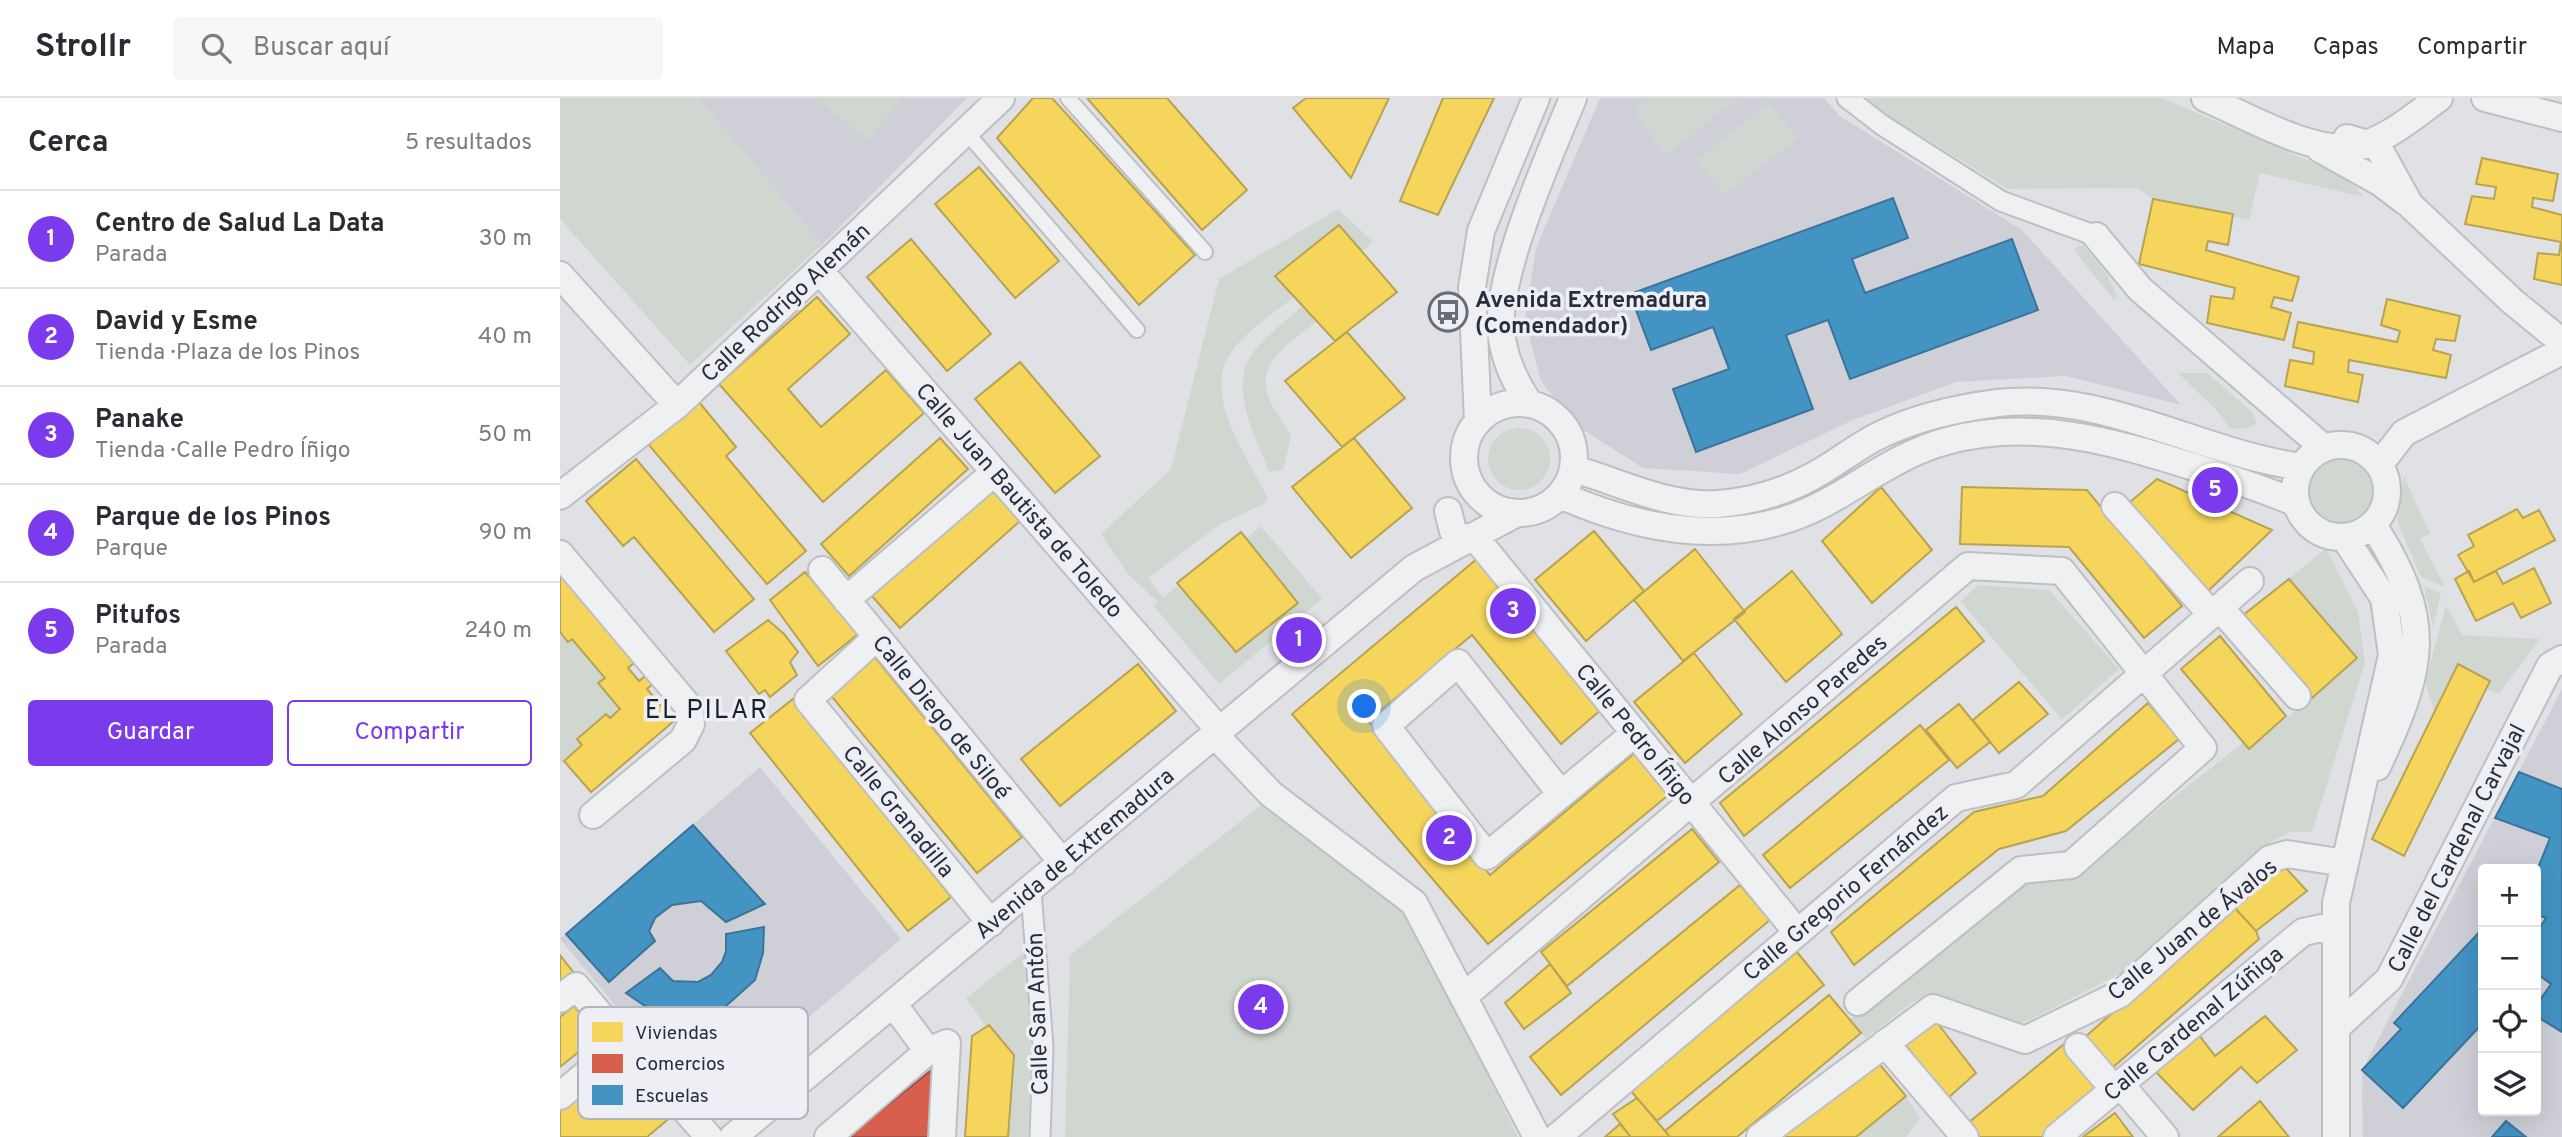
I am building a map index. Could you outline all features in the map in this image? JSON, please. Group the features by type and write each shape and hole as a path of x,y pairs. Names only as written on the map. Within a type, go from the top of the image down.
{"street":[{"name":"Calle Rodrigo Alemán","path":"560,496 677,405 1001,98"},
{"path":"1478,421 1472,287 1481,231 1536,98"},
{"path":"1529,403 1517,384 1501,338 1501,301 1533,195 1573,98"},
{"path":"1847,98 1882,125 2001,201 2096,236 2140,289 2324,448"},
{"path":"2205,98 2294,136 2375,180 2410,205 2512,301 2562,342"},
{"path":"2510,100 2562,118"},
{"path":"2294,136 2341,148 2432,103"},
{"path":"2410,205 2400,181 2398,161 2402,141 2432,103"},
{"path":"2367,137 2366,160 2375,180"},
{"path":"2367,137 2378,147 2410,205"},
{"name":"Calle Juan Bautista de Toledo","path":"819,270 1271,794 1414,903 1537,1137"},
{"path":"560,275 677,405"},
{"path":"2371,458 2404,433 2562,351"},
{"path":"1414,568 1517,513 1541,508 1560,495 1574,469 1574,451 1565,427 1546,409 1529,403 1510,403 1492,409 1478,421 1464,447 1467,477 1475,491 1486,503 1517,513"},
{"path":"1574,469 1653,496 1715,504 1762,497 1811,478 1880,435 1940,413 2000,403 2049,403 2118,413 2219,450 2259,461 2301,467"},
{"path":"1560,495 1646,524 1715,534 1770,525 1824,504 1893,461 1947,441 2002,432 2058,432 2110,441 2296,503"},
{"path":"2350,446 2371,458 2386,484 2382,513 2373,525 2344,537 2314,529 2302,518 2294,491 2301,467 2311,456 2324,448 2350,446"},
{"path":"846,600 995,472"},
{"path":"1414,568 1467,477"},
{"path":"2115,506 2297,696"},
{"name":"Calle Pedro Íñigo","path":"1448,511 1453,531 1462,538 1474,536 1797,932"},
{"path":"2355,816 2405,707 2417,655 2415,619 2406,587 2373,525"},
{"path":"2336,1137 2336,904 2392,655 2384,598 2344,537"},
{"path":"560,554 689,707 691,716 691,724 683,740 593,815"},
{"name":"Calle Alonso Paredes","path":"1463,997 1968,566 2062,571 2203,748 2071,865 2021,870 1858,1002"},
{"name":"Avenida de Extremadura","path":"808,1076 1414,568"},
{"name":"Calle Diego de Siloé","path":"822,570 1063,863"},
{"name":"Calle Gregorio Fernández","path":"1557,1137 1956,798 2016,785 2250,581"},
{"name":"Calle Granadilla","path":"877,637 808,700 990,923"},
{"name":"Calle del Cardenal Carvajal","path":"2337,1027 2389,979 2550,666 2562,659"},
{"path":"1561,794 1458,663 1386,726 1487,856 1634,733"},
{"name":"Calle Juan de Ávalos","path":"1760,1137 1933,1008 2025,1040 2120,994 2270,859 2287,854 2345,863"},
{"name":"Calle San Antón","path":"1031,891 1043,1047 1040,1137"},
{"name":"Calle Cardenal Zúñiga","path":"2057,1137 2303,932 2336,925"},
{"path":"560,999 576,986 593,1007"},
{"path":"894,1005 928,1051"},
{"path":"828,1137 928,1051 947,1042 942,1137"},
{"path":"1885,1043 1965,1137"},
{"path":"2078,1047 2165,1137"},
{"path":"560,1096 578,1081"},
{"path":"693,1119 709,1137"},
{"name":"Avenida de Extremadura","path":"733,1137 755,1119"}],"lane":[{"path":"1068,98 1205,252"},
{"path":"967,133 1137,330"}],"shaded area":[{"path":"560,98 698,98 822,245 690,365 560,219"},
{"path":"698,98 967,98 822,245"},
{"path":"817,98 902,98 867,140"},
{"path":"1600,98 1824,98 1840,116 2022,230 2181,405 2066,376 1956,382 1853,420 1740,474 1643,468 1574,424 1541,381 1525,320 1536,248"},
{"path":"1650,98 1738,98 1665,156 1635,111"},
{"path":"1859,98 2162,98 2337,173 2355,186 2364,197 2260,173 2249,220 2153,199 2138,188 2008,189"},
{"path":"1768,103 1798,138 1725,195 1697,160"},
{"path":"1338,209 1373,242 1362,252 1338,225 1275,275 1294,297 1246,335 1233,350 1224,367 1221,385 1230,424 1268,498 1267,502 1221,524 1148,578 1163,598 1179,585 1236,652 1298,603 1246,538 1261,526 1322,599 1219,684 1154,606 1158,602 1128,574 1101,534 1171,469 1219,279"},
{"path":"2082,244 2107,274 2117,295 2114,300 2074,250"},
{"path":"1303,305 1317,321 1277,355 1266,376 1266,389 1271,403 1291,436 1283,470 1269,472 1246,411 1243,379 1255,350"},
{"path":"2179,373 2207,373 2253,413 2257,424 2247,428 2229,429 2213,406"},
{"path":"1519,428 1541,437 1550,459 1541,481 1519,490 1497,481 1488,459 1497,437"},
{"path":"2340,459 2358,465 2366,473 2372,491 2366,509 2358,517 2340,523 2322,517 2314,509 2308,491 2314,473 2322,465"},
{"path":"2404,477 2430,533 2420,539 2445,587 2421,577 2397,521"},
{"path":"2326,548 2358,612 2365,663 2312,832 2289,832 2260,848 2121,973 2030,1020 2009,1025 1929,996 1911,1003 1866,1038 1850,1019 2030,876 2079,872 2244,742 2249,749 2357,659 2289,579"},
{"path":"1979,585 2049,590 2119,669 2062,719 1960,601"},
{"path":"2424,586 2441,593 2433,628"},
{"path":"2446,606 2462,635 2540,639 2499,694 2486,689 2490,681 2435,713 2425,682"},
{"path":"560,633 568,642 572,639 605,678 599,684 620,709 610,718 606,714 577,739 582,745 560,764"},
{"path":"2562,689 2562,1137 2363,1137 2362,1070"},
{"path":"760,767 901,939 808,1018 808,1007 616,1007 560,939"},
{"path":"1265,802 1407,911 1518,1137 1065,1137 1070,955"},
{"path":"1027,950 1031,1062 1028,1137 1008,1137 1014,1055 990,1025 986,1027 966,998"},
{"path":"1906,1096 1920,1118 1906,1137 1856,1137"}],"building: Viviendas":[{"path":"1033,98 1052,98 1195,255 1139,305 997,138"},
{"path":"1087,98 1167,98 1247,190 1202,230"},
{"path":"1306,98 1389,98 1351,178 1293,108"},
{"path":"1443,98 1494,98 1438,215 1400,201"},
{"path":"2482,158 2558,174 2553,201 2533,198 2532,207 2562,215 2562,285 2534,279 2538,253 2559,255 2561,242 2465,224 2472,196 2494,199 2496,187 2476,184"},
{"path":"979,167 1059,261 1015,298 935,204"},
{"path":"2153,199 2233,214 2228,245 2208,241 2206,250 2299,277 2292,301 2274,297 2271,307 2291,313 2284,340 2207,323 2211,296 2233,299 2235,288 2139,264"},
{"path":"1339,225 1397,292 1335,341 1275,276"},
{"path":"911,239 991,334 947,371 867,277"},
{"path":"817,297 850,334 788,389 821,427 886,370 924,413 823,502 719,384"},
{"path":"2387,299 2460,316 2455,341 2436,339 2433,350 2451,355 2446,378 2349,360 2348,372 2363,375 2358,402 2285,386 2290,360 2313,364 2314,352 2293,347 2298,322 2397,342 2400,331 2381,325"},
{"path":"1347,332 1405,398 1342,447 1285,381"},
{"path":"1020,362 1100,456 1055,493 975,399"},
{"path":"699,402 736,447 726,456 806,551 767,584 648,444"},
{"path":"940,438 968,469 849,576 821,544"},
{"path":"1354,438 1412,508 1351,558 1292,487"},
{"path":"636,459 754,599 714,632 634,537 623,546 586,501"},
{"path":"2157,479 2272,530 2207,592 2129,503"},
{"path":"1881,487 1932,550 1872,603 1822,541"},
{"path":"1962,487 2087,490 2182,606 2144,638 2069,547 1960,544"},
{"path":"992,490 1020,521 900,628 872,596"},
{"path":"2517,509 2523,518 2539,510 2555,540 2474,582 2458,555 2474,546 2468,535"},
{"path":"1594,531 1644,591 1586,641 1535,580"},
{"path":"1241,532 1298,603 1236,652 1177,583"},
{"path":"1695,549 1745,612 1683,661 1634,600"},
{"path":"1478,558 1602,709 1561,744 1472,635 1368,721 1490,875 1636,752 1671,793 1488,944 1292,714"},
{"path":"2534,568 2551,603 2521,618 2513,603 2476,621 2455,579 2469,571 2474,582 2496,571 2503,584"},
{"path":"1792,571 1842,634 1786,682 1734,619"},
{"path":"805,572 841,614 846,612 862,631 818,666 770,600"},
{"path":"560,574 638,660 628,668 639,681 649,673 656,681 647,689 674,721 591,792 564,761 582,745 577,739 606,714 610,718 620,709 598,683 605,678 572,639 568,642 560,632"},
{"path":"2289,579 2357,658 2312,698 2242,616"},
{"path":"1956,607 1984,641 1744,836 1720,803"},
{"path":"768,620 798,652 790,662 797,675 770,697 765,690 759,694 726,651"},
{"path":"2220,636 2286,716 2249,749 2181,669"},
{"path":"1694,653 1742,714 1685,763 1634,702"},
{"path":"873,655 1022,837 977,873 828,692"},
{"path":"1138,664 1176,711 1060,806 1021,759"},
{"path":"2458,664 2490,681 2404,856 2372,839"},
{"path":"2019,682 2048,714 1999,753 1973,720"},
{"path":"793,699 951,897 908,931 750,733"},
{"path":"2148,703 2179,739 2066,831 1999,849 1854,965 1831,932 1974,812 2043,796"},
{"path":"1959,704 1990,742 1957,768 1926,730"},
{"path":"1920,725 1949,760 1790,888 1763,855"},
{"path":"1692,829 1719,862 1567,986 1541,952"},
{"path":"2283,865 2307,891 2256,931 2233,906"},
{"path":"1740,885 1770,920 1561,1095 1530,1057"},
{"path":"2233,906 2256,931 2259,939 2111,1069 2084,1038"},
{"path":"1797,952 1824,985 1657,1121 1630,1090"},
{"path":"560,955 574,973 560,985"},
{"path":"1550,964 1571,993 1524,1029 1505,1003"},
{"path":"1829,995 1861,1033 1737,1137 1670,1137 1665,1131"},
{"path":"574,1006 578,1011 578,1052 560,1067 560,1017"},
{"path":"2265,1016 2297,1050 2257,1083 2241,1067 2193,1110 2154,1070 2199,1035 2215,1056"},
{"path":"1935,1020 1976,1073 1947,1099 1906,1045"},
{"path":"989,1025 1014,1055 1008,1137 965,1137 972,1036"},
{"path":"2064,1044 2102,1092 2048,1137 1978,1137 1967,1124"},
{"path":"1876,1060 1906,1096 1856,1137 1785,1137 1782,1134"},
{"path":"578,1088 578,1119 668,1119 647,1137 560,1137 560,1103"},
{"path":"1637,1098 1670,1137 1631,1137 1613,1114"},
{"path":"2260,1101 2289,1137 2218,1137"},
{"path":"2115,1113 2133,1137 2083,1137"},
{"path":"1620,1124 1631,1137 1605,1137"}],"building: Comercios":[{"path":"939,1064 934,1137 848,1137"}],"building: Escuelas":[{"path":"1893,198 1908,238 1852,259 1865,293 2012,239 2038,310 1850,379 1828,320 1786,335 1813,409 1696,452 1673,389 1729,369 1713,327 1651,350 1630,294"},
{"path":"2519,772 2562,789 2562,1032 2541,1019 2541,999 2551,984 2541,977 2541,926 2546,918 2541,916 2540,864 2550,838 2495,818"},
{"path":"693,825 765,904 726,922 701,901 672,905 655,918 649,931 655,941 609,982 566,934"},
{"path":"764,927 763,953 755,980 725,1007 648,1007 626,993 660,968 673,981 698,982 711,975 722,962 726,951 726,934"},
{"path":"2478,933 2478,1028 2403,1108 2362,1070 2401,1029 2394,1023"},
{"path":"2506,1121 2526,1137 2492,1137"}],"place":[{"name":"Avenida Extremadura (Comendador)","path":"1448,312"},
{"name":"Pitufos","path":"2215,490"},
{"name":"Panake","path":"1513,611"},
{"name":"Centro de Salud La Data","path":"1299,640"},
{"name":"David y Esme","path":"1449,838"},
{"name":"Parque de los Pinos","path":"1261,1007"}],"district":[{"name":"EL PILAR","path":"707,709"}]}
